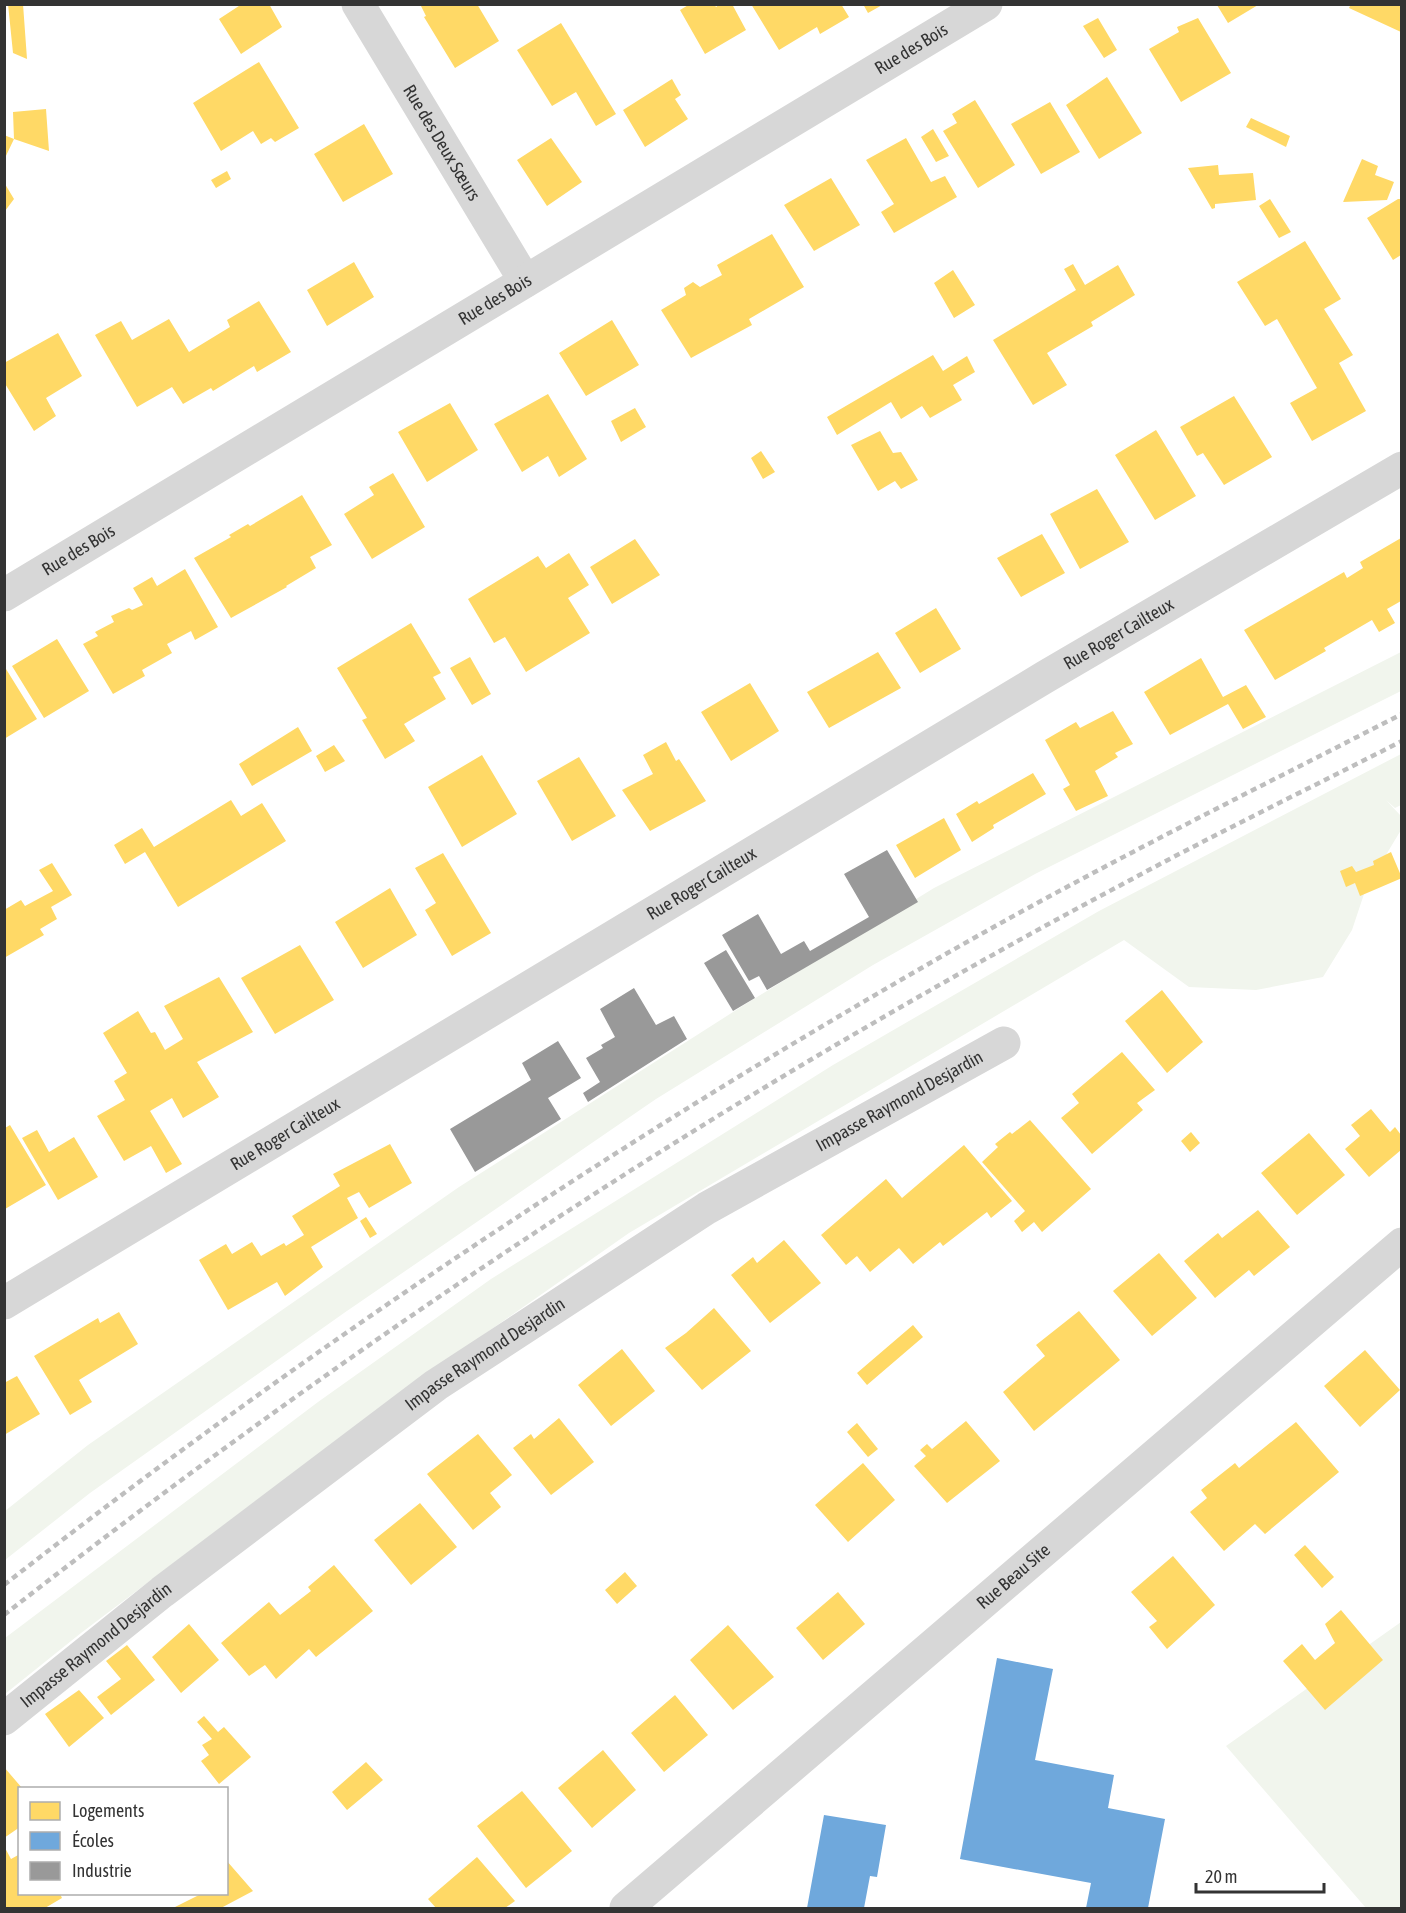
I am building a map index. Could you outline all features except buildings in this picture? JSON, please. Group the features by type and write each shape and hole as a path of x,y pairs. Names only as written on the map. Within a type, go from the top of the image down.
{"street":[{"name":"Rue des Deux Sœurs","path":"358,4 525,281"},
{"name":"Rue des Bois","path":"4,595 986,4"},
{"name":"Rue Roger Cailteux","path":"4,1303 1035,684 1401,468"},
{"name":"Impasse Raymond Desjardin","path":"4,1719 162,1592 436,1385 707,1208 1004,1043"},
{"name":"Rue Beau Site","path":"626,1908 1401,1244"}],"shaded area":[{"path":"1401,652 1401,691 1035,874 873,965 656,1099 344,1313 90,1493 5,1560 5,1511 88,1445 459,1187 744,1005 934,888"},
{"path":"1401,754 1401,805 1395,808 1386,800 1401,816 1401,830 1366,888 1352,930 1323,977 1256,990 1189,987 1124,940 629,1233 379,1408 81,1633 5,1694 5,1638 318,1402 491,1279 833,1065 1099,911"},
{"path":"1401,1622 1401,1908 1366,1908 1226,1746"}],"railway":[{"path":"4,1585 226,1418 339,1338 454,1259 687,1109 805,1036 1042,900 1402,714"},
{"path":"4,1615 201,1466 402,1322 504,1253 711,1120 855,1034 1045,926 1190,848 1402,741"}]}
